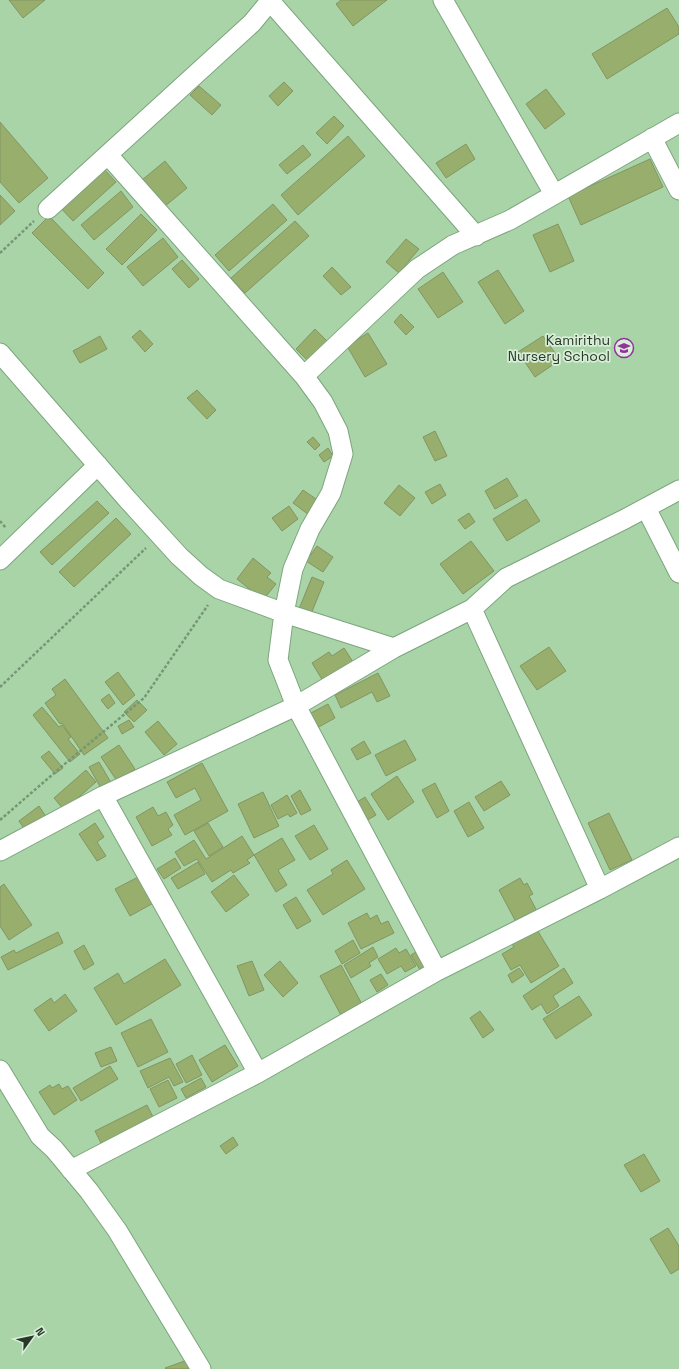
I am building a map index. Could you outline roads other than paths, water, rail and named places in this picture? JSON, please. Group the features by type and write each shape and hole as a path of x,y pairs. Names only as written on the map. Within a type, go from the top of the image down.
{"street":[{"path":"48,209 252,23 270,0 476,236"},
{"path":"443,0 554,194"},
{"path":"304,376 417,269 452,245 476,236 510,220 679,123"},
{"path":"652,138 679,190"},
{"path":"108,155 304,376 323,402 338,431 343,454 332,493 310,528 294,569 284,613 278,660 296,706 437,971"},
{"path":"0,353 160,536 201,576 219,589 284,613 394,648"},
{"path":"0,560 98,465"},
{"path":"0,851 103,796 296,706 394,648 472,609 506,578 679,490"},
{"path":"646,508 679,573"},
{"path":"472,609 600,890"},
{"path":"103,796 258,1073"},
{"path":"71,1170 258,1073 437,971 600,890 679,847"},
{"path":"0,1070 40,1136 54,1149 89,1191 116,1230 201,1369"}],"place":[{"name":"Kamirithu Nursery School","path":"624,348"}]}
